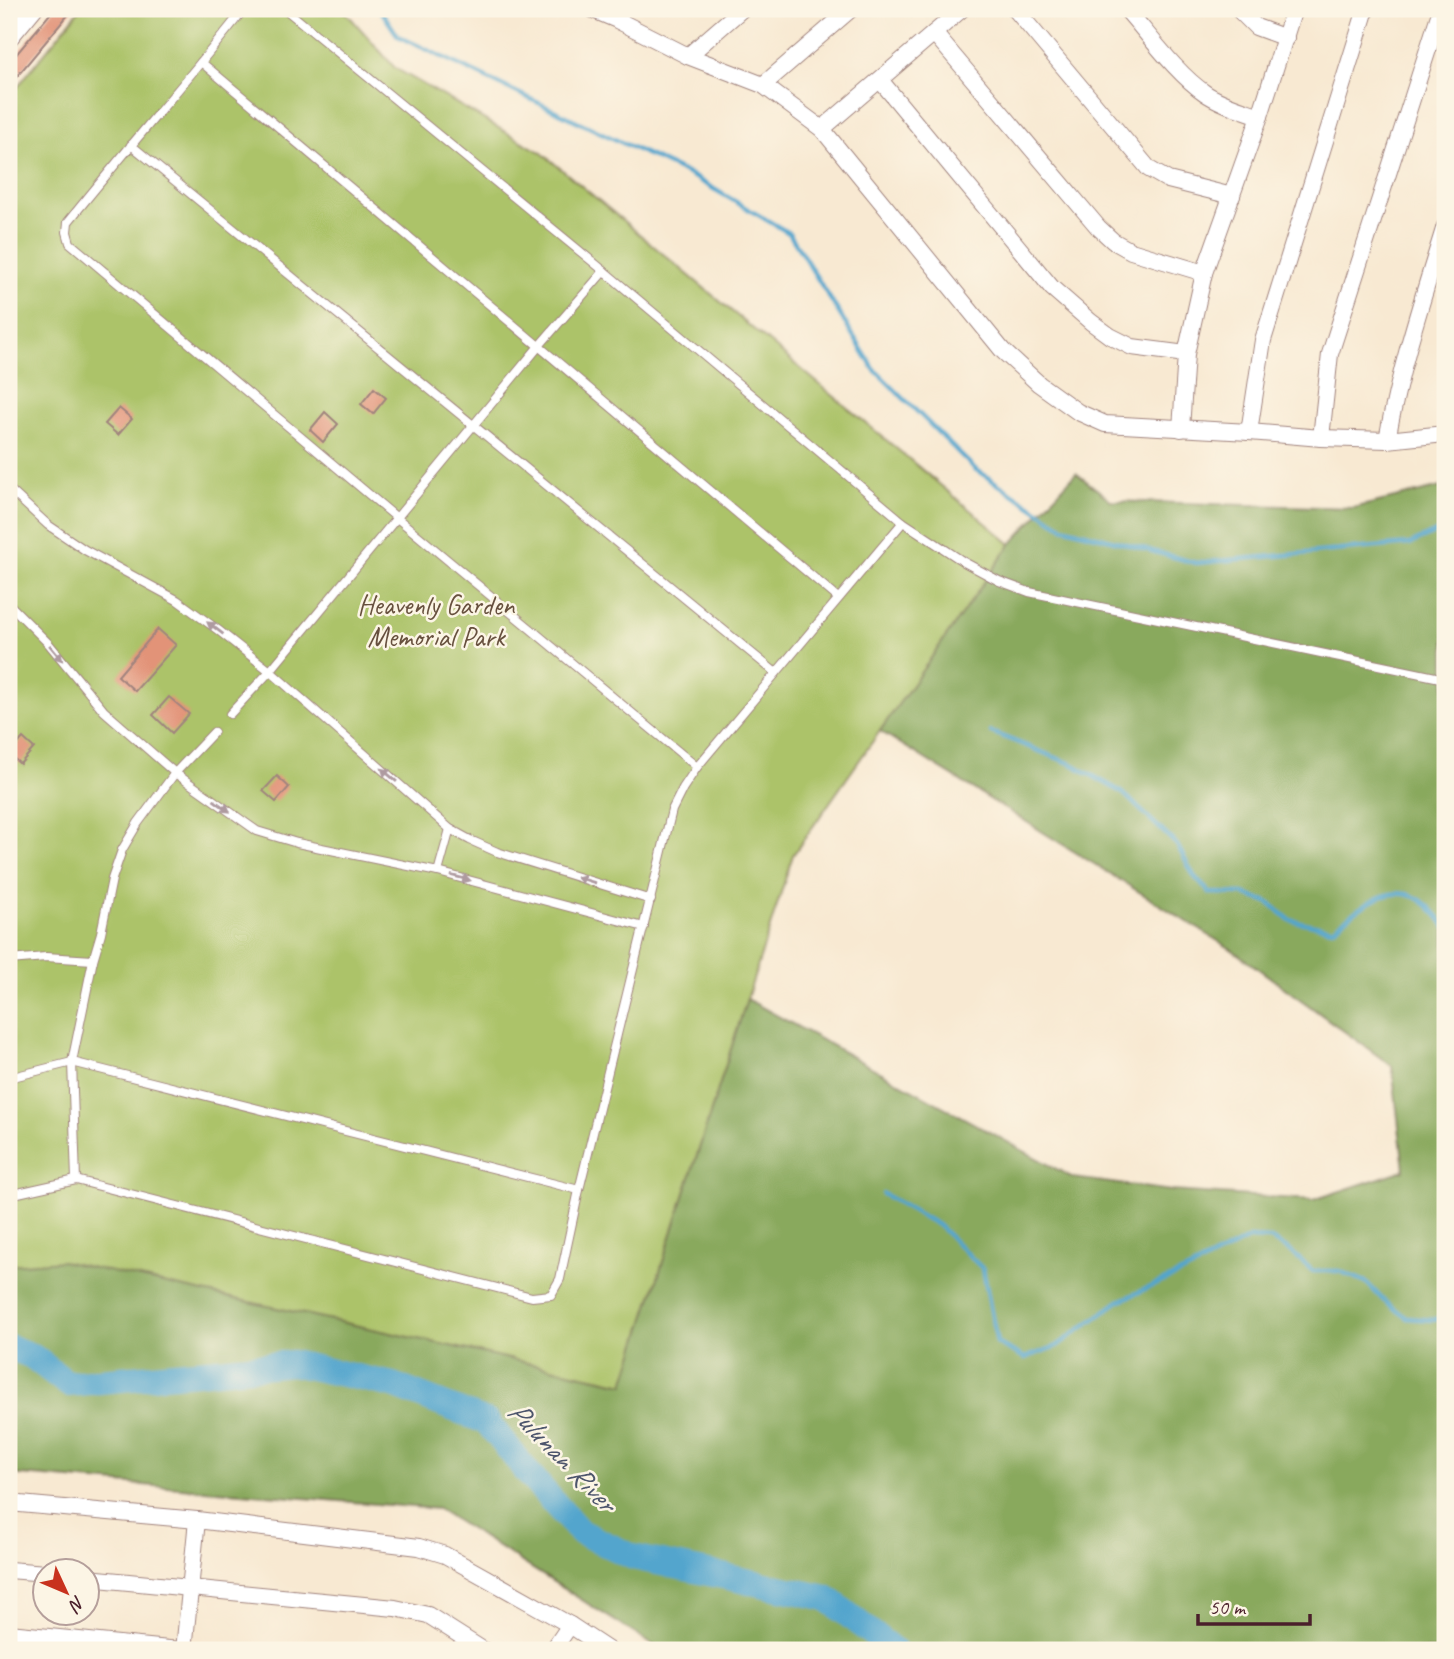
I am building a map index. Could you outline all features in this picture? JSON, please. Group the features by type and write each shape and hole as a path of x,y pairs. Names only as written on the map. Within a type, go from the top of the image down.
{"street":[{"path":"11,9 31,12"},
{"path":"590,9 688,56 763,85 822,130 1003,351 1040,384 1078,412 1105,424 1321,438 1387,440 1445,434"},
{"path":"617,20 631,9"},
{"path":"688,56 743,9"},
{"path":"763,85 851,9"},
{"path":"822,130 962,9"},
{"path":"1015,9 1149,169 1168,180 1232,196"},
{"path":"1126,9 1187,80 1224,104 1260,116"},
{"path":"1238,9 1256,27 1286,37"},
{"path":"1181,429 1186,354 1204,273 1260,116 1294,9"},
{"path":"1250,432 1263,340 1366,9"},
{"path":"1321,438 1330,354 1441,9"},
{"path":"9,39 31,12"},
{"path":"934,33 1105,234 1131,251 1204,273"},
{"path":"880,80 1052,288 1091,322 1132,347 1186,354"},
{"path":"1387,440 1415,322 1445,226"},
{"path":"9,1503 197,1520 419,1547 445,1555 570,1625 608,1650"},
{"path":"9,1633 182,1650 197,1520"},
{"path":"9,1570 32,1572"},
{"path":"102,1579 395,1608 428,1615 483,1650"},
{"path":"553,1650 570,1625"}],"lane":[{"path":"244,9 68,222 70,243 697,767"},
{"path":"285,9 604,271 903,522 964,562 999,581 1029,592 1445,680"},
{"path":"201,62 838,598"},
{"path":"131,145 776,673"},
{"path":"230,714 270,671 604,271"},
{"path":"9,489 48,525 85,550 177,600 218,629 270,671 450,829 497,852 651,900"},
{"path":"9,1195 76,1180 532,1297 551,1295 560,1279 579,1190 672,810 697,767 903,522"},
{"path":"9,604 49,645 104,711 175,772 257,831 297,843 438,872 644,928"},
{"path":"76,1180 72,1062 112,879 122,850 138,823 175,772 214,732"},
{"path":"438,872 450,829"},
{"path":"9,960 46,957 93,960"},
{"path":"9,1078 72,1062 579,1190"}],"green space":[{"name":"Heavenly Garden Memorial Park","path":"80,9 343,9 395,68 542,153 1011,544 793,855 624,1384 62,1262 9,1265 9,97"},
{"path":"1076,473 1112,501 1353,508 1445,486 1445,1650 661,1650 438,1509 9,1474 9,1265 62,1261 624,1384 747,999 1073,1178 1172,1191 1313,1200 1404,1170 1392,1066 1231,949 880,731 1011,544"}],"building":[{"path":"54,9 73,9 9,86 9,63"},
{"path":"374,388 386,398 373,414 361,404"},
{"path":"119,408 132,419 118,435 105,424"},
{"path":"325,412 338,424 323,442 310,430"},
{"path":"158,629 176,645 135,691 118,676"},
{"path":"169,697 189,714 172,733 153,715"},
{"path":"23,738 34,748 20,764 9,754"},
{"path":"277,776 289,787 276,802 263,791"}],"waterway":[{"path":"380,9 398,36 690,175 789,233 874,369 975,469 1063,527 1196,563 1410,544 1445,528"},
{"path":"991,732 1072,764 1123,793 1177,845 1194,876 1210,893 1243,894 1268,902 1290,920 1333,929 1366,904 1391,894 1403,894 1416,897 1428,906 1445,927"},
{"path":"883,1194 938,1225 983,1269 997,1343 1025,1358 1057,1346 1119,1301 1250,1238 1271,1239 1313,1271 1339,1271 1366,1282 1383,1300 1407,1318 1433,1320 1445,1317"},
{"name":"Pulunan River","path":"9,1347 32,1356 68,1384 292,1363 393,1385 487,1422 580,1532 633,1557 827,1598 893,1650"}]}
